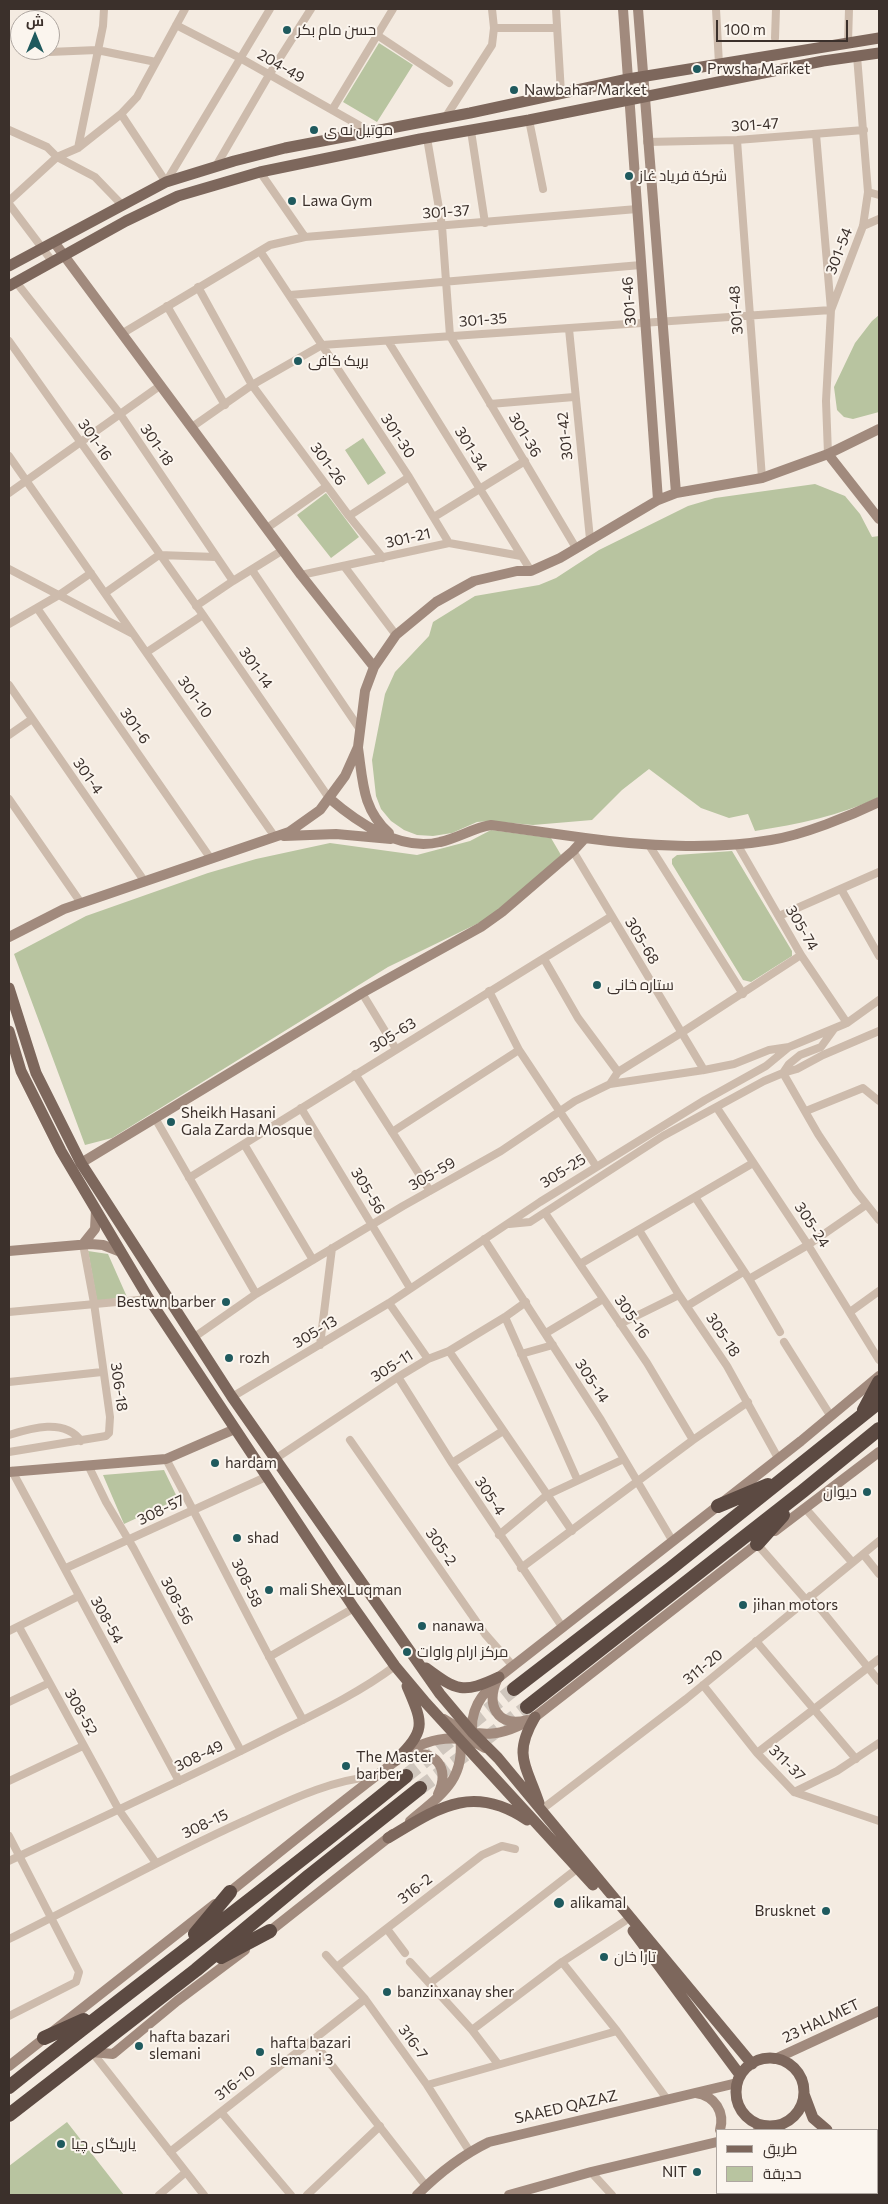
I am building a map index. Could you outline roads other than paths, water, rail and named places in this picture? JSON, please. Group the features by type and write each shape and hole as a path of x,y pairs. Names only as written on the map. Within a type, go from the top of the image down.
{"highway":[{"path":"859,1418 879,1382"},
{"path":"514,1689 663,1575 879,1402"},
{"path":"531,1712 879,1429"},
{"path":"718,1506 785,1477"},
{"path":"757,1544 804,1491"},
{"path":"9,2087 349,1823 406,1776"},
{"path":"9,2115 196,1970 420,1788"},
{"path":"180,1953 230,1892"},
{"path":"196,1970 270,1930"},
{"path":"44,2038 106,2010"}],"main road":[{"name":"301-46","path":"623,9 658,500"},
{"name":"301-46","path":"638,9 676,493"},
{"path":"9,266 166,182 216,166 285,148 445,118 643,77 879,38"},
{"path":"12,284 126,221 178,196 260,172 427,138 879,53"},
{"path":"54,242 301,575 374,667"},
{"path":"395,838 372,814 366,798 358,747 365,691 374,667 396,636 436,602 474,582 517,571 531,571 560,558 658,500 689,489 762,478 828,454 879,429"},
{"path":"828,454 879,519"},
{"path":"9,938 64,909 290,832 320,810 345,776 358,747"},
{"path":"329,798 343,810 368,826 395,838 424,845 440,842 478,827 491,825 649,845 737,844 772,840 814,827 879,802"},
{"path":"275,837 336,834 378,839 395,838"},
{"path":"81,1163 362,993 481,926 502,912 573,851 585,838"},
{"path":"9,988 36,1073 81,1163 232,1397 453,1713 460,1739 460,1762 456,1777 434,1802 177,2001 113,2054 92,2052"},
{"path":"9,1031 21,1071 61,1151 146,1294 354,1608 398,1669 426,1703 625,1921 739,2079"},
{"path":"83,1244 95,1229 96,1209"},
{"path":"9,1252 83,1244 103,1246 121,1252"},
{"path":"146,1294 156,1280"},
{"path":"156,1310 162,1303 170,1303"},
{"path":"473,1737 475,1706 482,1693 499,1677 672,1540 718,1506 879,1376"},
{"path":"10,1471 166,1460 235,1429"},
{"path":"396,1760 427,1743 505,1732 879,1452"},
{"path":"417,1661 445,1682 457,1687 478,1686 499,1677"},
{"path":"9,2066 396,1760 417,1737 420,1724 418,1712 398,1669"},
{"path":"499,1677 492,1699 498,1714 504,1719 513,1721 531,1712"},
{"path":"440,1694 473,1737 486,1768"},
{"path":"426,1703 444,1719 473,1737 498,1758 752,2064"},
{"path":"531,1712 522,1754 541,1810"},
{"path":"396,1760 410,1755 422,1754 436,1760 442,1769 443,1779 434,1802"},
{"path":"388,1838 436,1809 458,1802 470,1801 482,1801 505,1807 544,1832"},
{"name":"23 HALMET","path":"775,2059 879,2011"},
{"path":"781,2127 756,2123 743,2114 736,2099 739,2079 752,2064 767,2058 790,2065 796,2071 803,2086 812,2118 826,2129"},
{"name":"SAAED QAZAZ","path":"417,2195 470,2152 505,2137 667,2099 739,2079"},
{"path":"694,2092 714,2100 722,2116 720,2129"},
{"path":"766,2129 781,2127 794,2116 799,2110 804,2094"},
{"path":"509,2195 591,2172 716,2141"}],"street":[{"path":"78,148 104,9"},
{"path":"52,261 9,202 57,157 78,148 121,114 137,97 185,9"},
{"path":"121,114 166,182 270,9"},
{"path":"216,166 269,75 312,9"},
{"path":"332,110 393,9"},
{"path":"445,118 492,45 494,28 492,9"},
{"path":"556,9 561,93"},
{"path":"716,9 720,64"},
{"path":"775,38 776,9"},
{"path":"848,43 849,9"},
{"name":"204-49","path":"176,25 240,58 371,132"},
{"path":"494,28 557,28"},
{"path":"377,35 449,83"},
{"path":"60,52 97,50 156,62"},
{"name":"301-54","path":"828,454 826,392 831,310 863,226 868,192 857,56"},
{"path":"529,120 543,189"},
{"path":"9,130 47,147 57,157 95,177 123,206"},
{"name":"301-47","path":"647,142 737,140 864,130"},
{"path":"471,131 485,223"},
{"path":"816,134 831,310"},
{"path":"427,138 442,226 450,336"},
{"name":"301-48","path":"737,140 762,478"},
{"path":"260,172 305,237"},
{"path":"868,192 879,195"},
{"name":"301-37","path":"123,333 270,245 305,237 637,209"},
{"path":"863,226 879,219"},
{"name":"301-30","path":"260,251 290,294 449,543"},
{"path":"290,294 641,265"},
{"name":"301-18","path":"12,284 120,414 233,582"},
{"name":"301-26","path":"198,287 252,385 326,486 383,558"},
{"path":"167,306 225,404"},
{"name":"301-35","path":"322,345 831,310"},
{"name":"301-42","path":"569,328 574,397 590,540"},
{"name":"301-36","path":"450,336 576,548"},
{"name":"301-16","path":"9,341 159,555"},
{"name":"301-34","path":"388,341 531,571"},
{"path":"192,427 252,385 322,345"},
{"path":"9,493 161,384"},
{"path":"490,404 574,397"},
{"name":"301-10","path":"9,456 275,837"},
{"path":"434,517 525,461"},
{"path":"349,516 409,478"},
{"path":"267,528 326,486"},
{"name":"301-21","path":"301,575 449,543 521,556"},
{"path":"196,606 283,550"},
{"path":"105,593 159,555 216,557"},
{"name":"301-14","path":"159,555 329,798"},
{"path":"344,566 396,636"},
{"path":"9,569 135,635"},
{"path":"252,570 359,728"},
{"path":"9,624 59,595 91,573"},
{"name":"301-6","path":"36,608 211,859"},
{"path":"147,652 203,616"},
{"name":"301-4","path":"9,685 145,882"},
{"path":"9,735 32,719"},
{"path":"9,799 81,903"},
{"name":"305-74","path":"737,844 801,955 847,1024"},
{"path":"649,845 743,994"},
{"name":"305-68","path":"573,851 704,1070"},
{"path":"779,916 879,872"},
{"path":"841,889 879,956"},
{"name":"305-63","path":"189,1178 612,916"},
{"name":"305-59","path":"193,1338 256,1294 501,1151 561,1110 610,1084 618,1072 681,1034 801,955"},
{"path":"544,958 578,1018 618,1072"},
{"path":"489,991 519,1050 561,1110 596,1166"},
{"path":"362,993 396,1049"},
{"path":"610,1084 734,1064 769,1050 789,1047 847,1024 879,1000"},
{"path":"783,1073 789,1064 800,1055 821,1047 834,1029"},
{"path":"507,1224 530,1222 663,1136 764,1081 797,1069 879,1030"},
{"name":"305-25","path":"410,1288 596,1166 734,1082 766,1066 789,1047"},
{"path":"392,1132 519,1050"},
{"path":"783,1073 818,1134 866,1205 879,1220"},
{"path":"355,1074 430,1191"},
{"path":"806,1111 863,1088 879,1101"},
{"name":"305-56","path":"301,1108 410,1288"},
{"name":"305-24","path":"717,1108 808,1245 879,1360"},
{"path":"155,1118 256,1294"},
{"path":"244,1144 313,1260"},
{"path":"580,1264 753,1163"},
{"path":"694,1197 749,1279 780,1332"},
{"path":"749,1279 808,1245 866,1205"},
{"name":"305-16","path":"545,1213 647,1363 693,1440"},
{"name":"305-18","path":"639,1230 679,1295 727,1366 778,1458"},
{"name":"305-14","path":"484,1239 601,1420 672,1540"},
{"name":"306-18","path":"9,1452 81,1441 106,1436 109,1433 110,1417 102,1372 94,1303 83,1244"},
{"path":"320,1345 332,1248"},
{"path":"687,1306 743,1272"},
{"name":"305-13","path":"232,1397 389,1303 410,1288"},
{"path":"850,1312 879,1291"},
{"path":"9,1312 94,1303 146,1294"},
{"path":"620,1324 679,1295"},
{"path":"546,1333 603,1299"},
{"name":"305-11","path":"275,1459 398,1377 428,1359 450,1351 505,1318 526,1302"},
{"path":"389,1303 428,1359"},
{"path":"505,1318 577,1479"},
{"path":"784,1342 830,1415"},
{"path":"521,1354 553,1345"},
{"path":"450,1351 572,1531"},
{"path":"9,1382 102,1372"},
{"name":"305-4","path":"398,1377 499,1535 563,1628"},
{"path":"521,1568 693,1440 748,1402"},
{"path":"9,1435 37,1428 62,1428 75,1432 81,1441"},
{"path":"452,1463 503,1431"},
{"name":"305-2","path":"350,1440 485,1634 513,1666"},
{"path":"499,1535 547,1495 577,1479 624,1459"},
{"name":"308-58","path":"166,1460 303,1720"},
{"name":"308-56","path":"88,1465 106,1502 241,1751"},
{"name":"308-54","path":"10,1471 66,1568 79,1596 180,1782"},
{"name":"308-57","path":"66,1568 268,1476"},
{"path":"805,1508 852,1562"},
{"name":"311-20","path":"541,1810 703,1684 879,1541"},
{"path":"757,1544 808,1598 879,1682"},
{"path":"863,1554 879,1574"},
{"path":"9,1632 79,1596"},
{"path":"269,1657 354,1608"},
{"name":"308-52","path":"19,1627 119,1810 156,1864"},
{"path":"756,1641 856,1759"},
{"path":"757,1753 879,1659"},
{"name":"308-49","path":"9,1861 180,1782 303,1720 398,1669"},
{"path":"9,1702 49,1684"},
{"name":"311-37","path":"703,1684 757,1753 794,1792 879,1821"},
{"path":"794,1792 856,1759 879,1743"},
{"path":"9,1782 83,1746"},
{"name":"308-15","path":"9,1939 213,1835 314,1789 338,1782 377,1776"},
{"path":"9,1836 79,1972 79,1978 76,1982 9,2016"},
{"name":"316-2","path":"338,1966 482,1855 502,1846 515,1849"},
{"path":"430,1983 578,1868"},
{"path":"472,2030 562,1962 625,1921"},
{"path":"387,1929 405,1953"},
{"name":"316-7","path":"326,1955 338,1966 365,1999 427,2085 470,2152"},
{"path":"410,1962 472,2030 498,2064"},
{"path":"562,1962 617,2030 667,2099"},
{"name":"316-10","path":"170,2152 365,1999"},
{"path":"427,2085 617,2030"},
{"path":"312,2040 426,2186"},
{"path":"92,2052 204,2195"},
{"path":"221,2112 291,2195"},
{"path":"307,2195 380,2126"},
{"path":"159,2195 186,2172"},
{"path":"591,2172 612,2195"}],"tunnel":[{"path":"406,1776 514,1689"},
{"path":"487,1738 527,1707"},
{"path":"420,1788 470,1751"}],"place":[{"name":"حسن مام بکر","path":"287,30"},
{"name":"Prwsha Market","path":"697,69"},
{"name":"Nawbahar Market","path":"514,90"},
{"name":"موتیل نه ی","path":"314,130"},
{"name":"شرکة فرياد غاز","path":"629,176"},
{"name":"Lawa Gym","path":"292,201"},
{"name":"بریک کافی","path":"298,361"},
{"name":"ستاره خانی","path":"597,985"},
{"name":"Sheikh Hasani Gala Zarda Mosque","path":"171,1122"},
{"name":"Bestwn barber","path":"226,1302"},
{"name":"rozh","path":"229,1358"},
{"name":"hardam","path":"215,1463"},
{"name":"دیوان","path":"867,1492"},
{"name":"shad","path":"237,1538"},
{"name":"mali Shex Luqman","path":"269,1590"},
{"name":"jihan motors","path":"743,1605"},
{"name":"nanawa","path":"422,1626"},
{"name":"مركز ارام واوات","path":"407,1652"},
{"name":"The Master barber","path":"346,1766"},
{"name":"alikamal","path":"559,1903"},
{"name":"Brusknet","path":"826,1911"},
{"name":"تارا خان","path":"604,1957"},
{"name":"banzinxanay sher","path":"387,1992"},
{"name":"hafta bazari slemani","path":"139,2046"},
{"name":"hafta bazari slemani 3","path":"260,2052"},
{"name":"یاریگای چیا","path":"61,2144"},
{"name":"NIT","path":"697,2172"}]}
